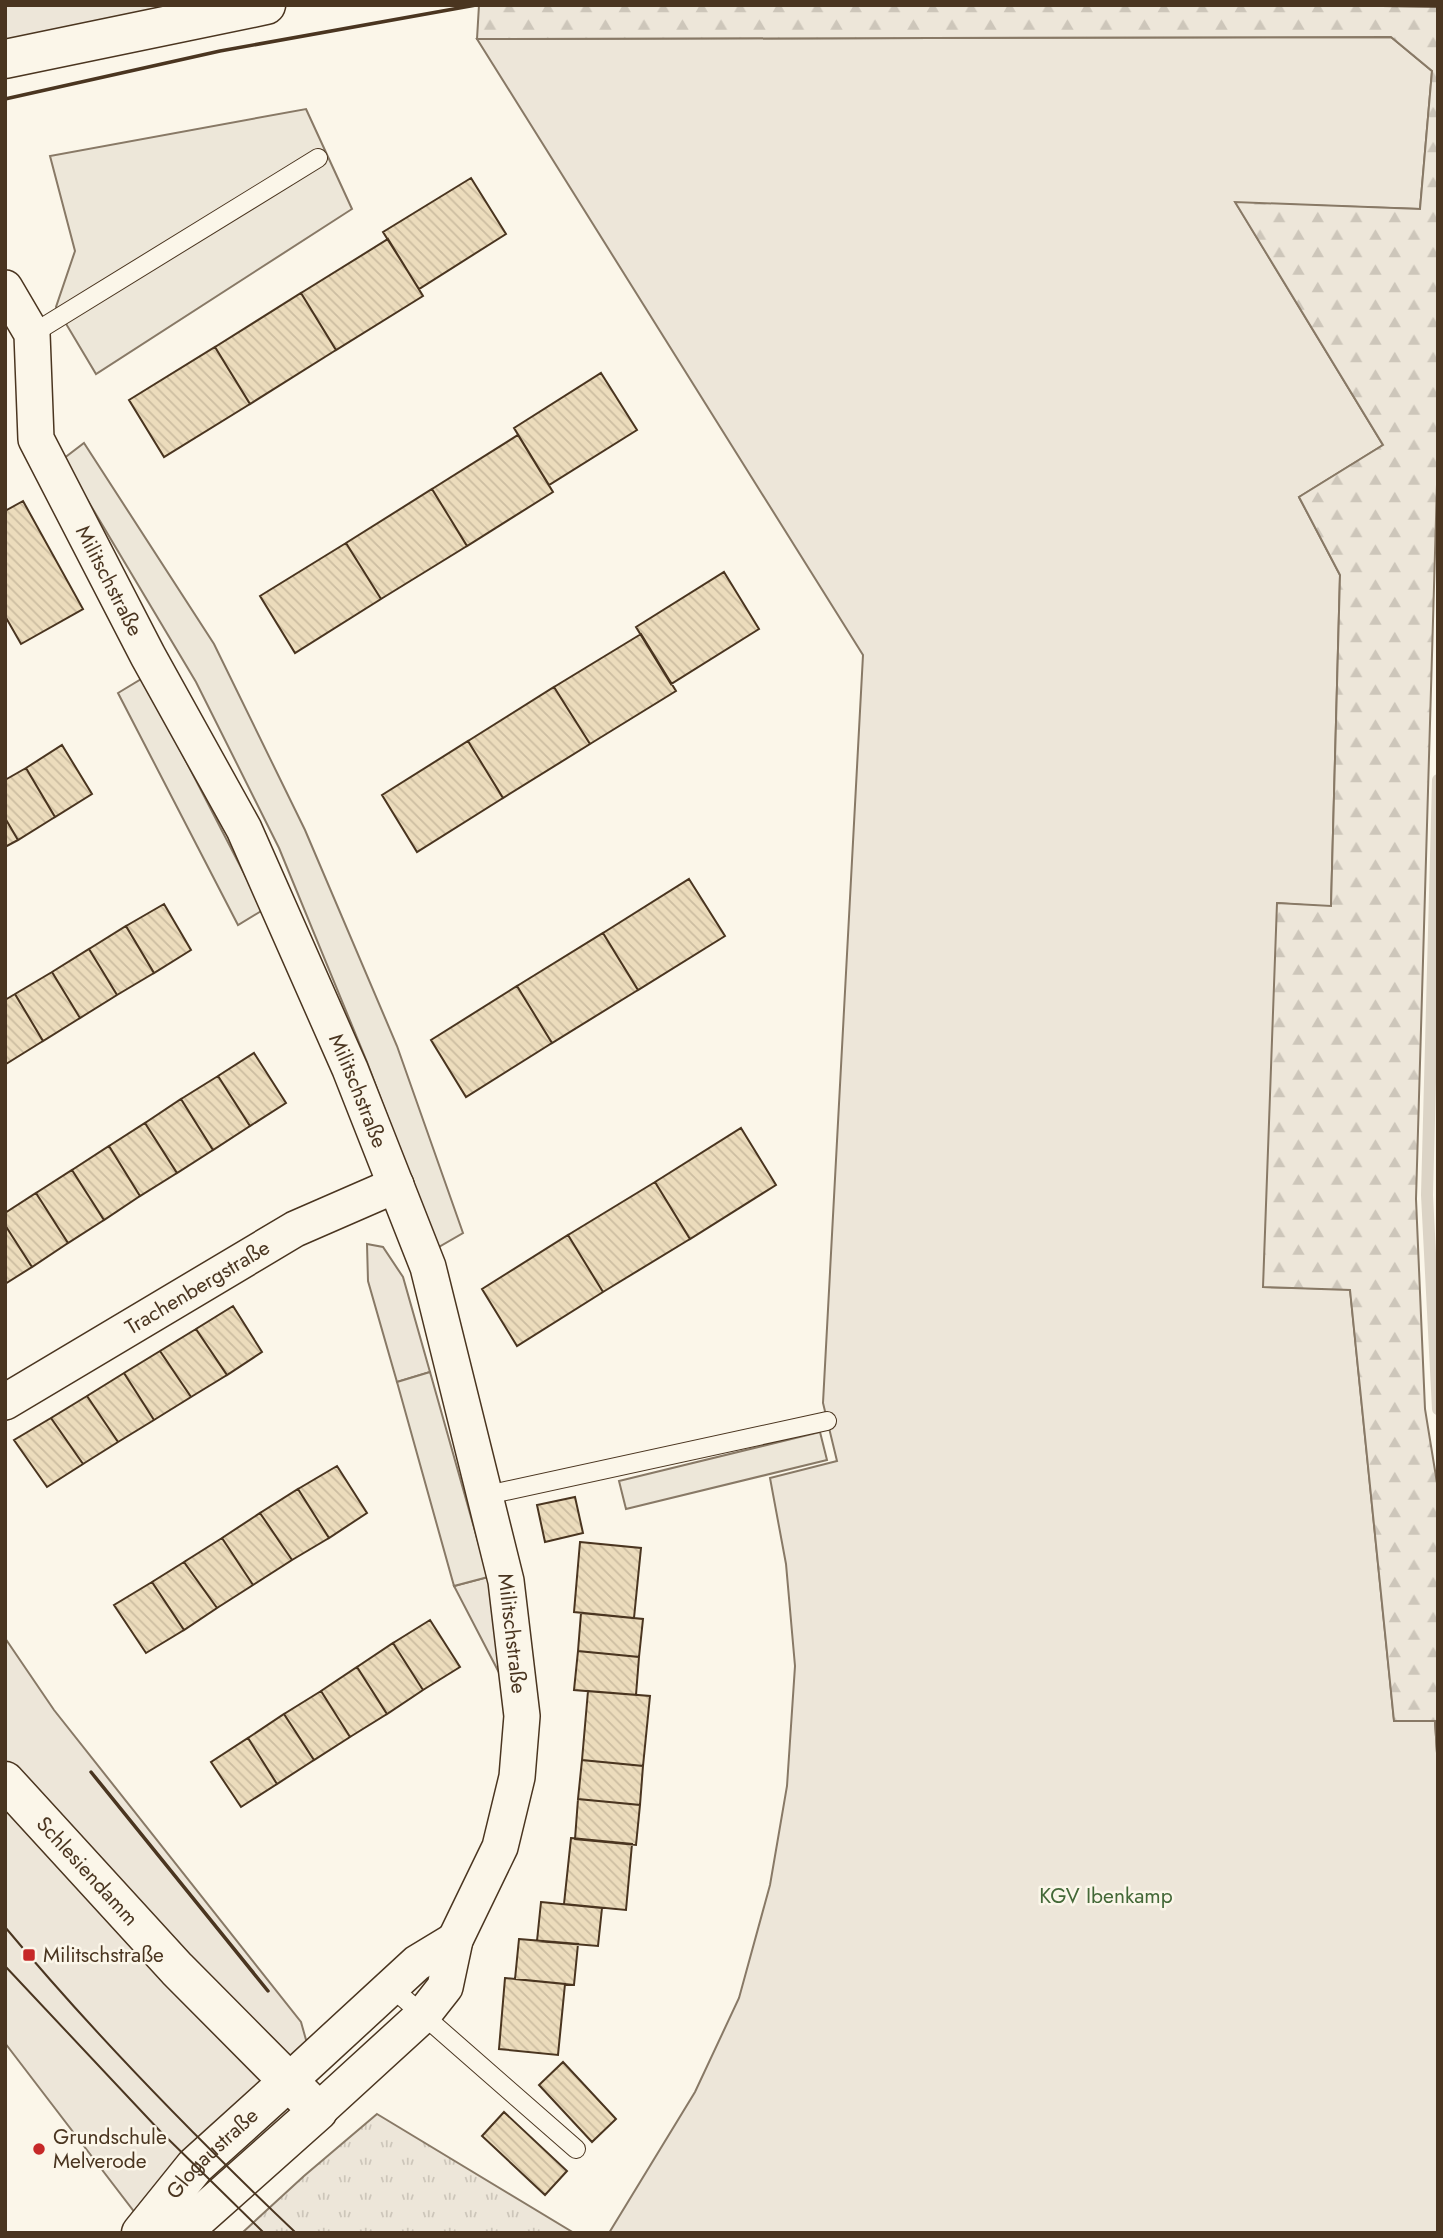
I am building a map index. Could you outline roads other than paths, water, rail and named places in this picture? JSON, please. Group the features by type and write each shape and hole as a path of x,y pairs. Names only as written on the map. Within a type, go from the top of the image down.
{"main road":[{"path":"5,59 266,5"},
{"name":"Schlesiendamm","path":"5,1782 177,1969 318,2111"},
{"name":"Glogaustraße","path":"141,2233 195,2166 289,2081"},
{"name":"Glogaustraße","path":"181,2233 318,2111"}],"street":[{"name":"Militschstraße","path":"5,288 32,334 36,439 148,656 244,829 350,1069 428,1267 487,1495 506,1581 519,1675 521,1748 512,1808 500,1847 455,1940 445,1987 423,2015 318,2111"},
{"name":"Trachenbergstraße","path":"5,1402 295,1229 396,1185"},
{"path":"289,2081 417,1963 455,1940"}],"lane":[{"path":"32,334 317,158"},
{"path":"487,1495 828,1421"},
{"path":"391,1987 576,2149"}],"waterway":[{"path":"1438,780 1427,1195 1438,1409"}],"tram line":[{"path":"5,1927 74,2007 146,2084 296,2233"},
{"path":"5,1966 160,2131 264,2233"}],"place":[{"name":"Militschstraße","path":"29,1955"},
{"name":"Grundschule Melverode","path":"39,2149"}],"park label":[{"name":"KGV Ibenkamp","path":"1106,1896"}]}
